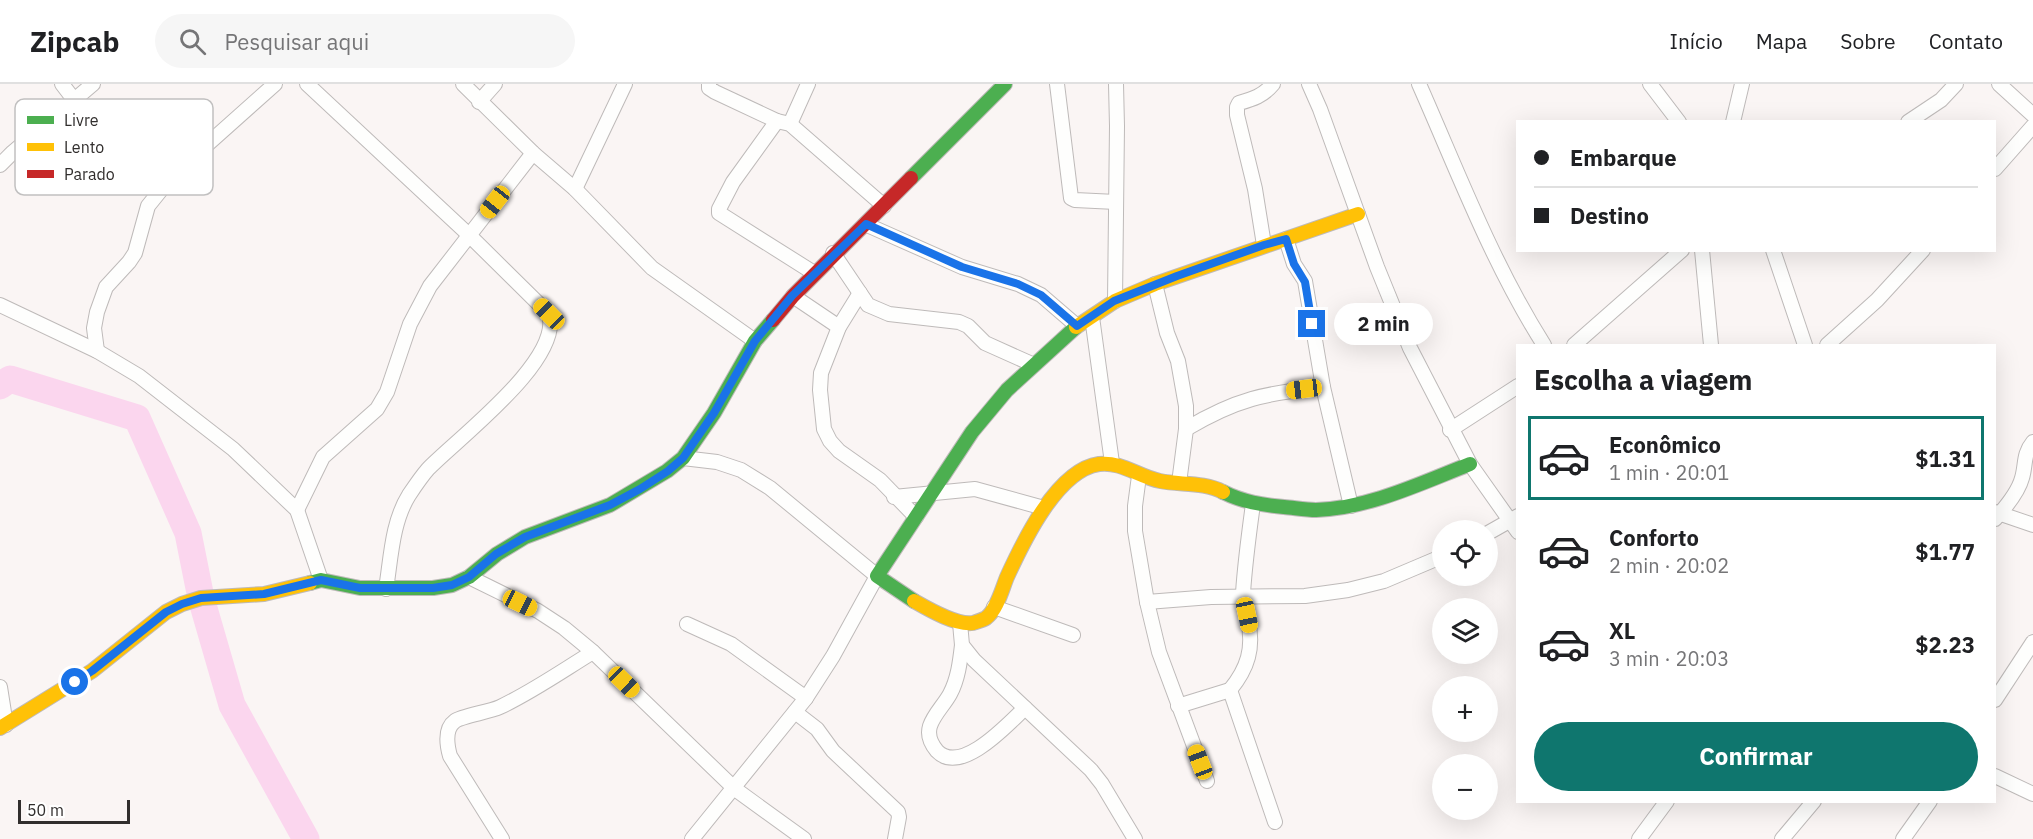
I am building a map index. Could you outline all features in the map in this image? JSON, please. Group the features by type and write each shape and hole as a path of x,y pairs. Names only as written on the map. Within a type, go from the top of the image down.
{"street":[{"path":"62,84 73,99"},
{"path":"77,99 93,84"},
{"path":"213,139 275,84"},
{"path":"307,84 469,235 549,314 551,321 551,331 531,369 469,432 430,467 407,498 398,520 386,589"},
{"path":"463,84 533,153 575,189 652,267 755,341"},
{"path":"479,102 495,84"},
{"path":"575,189 625,84"},
{"path":"709,84 709,88 715,92 783,122 884,206"},
{"path":"808,84 783,122 734,182 719,213 814,273"},
{"path":"0,687 3,727 92,671 166,612 201,598 264,594 321,580 360,588 386,589 452,585 469,577 496,554 525,537 610,505 668,471 683,458 714,413 755,341 792,296 1005,84"},
{"path":"1057,84 1069,194 1075,200 1116,202"},
{"path":"1114,301 1116,84"},
{"path":"1264,245 1255,189 1239,127 1237,107 1239,103 1265,93 1272,84"},
{"path":"1309,84 1377,267 1410,348 1450,430 1470,464 1515,524 1498,530"},
{"path":"1419,84 1497,260 1518,303 1543,344"},
{"path":"1650,84 1677,120"},
{"path":"1733,120 1742,84"},
{"path":"1911,120 1941,100 1956,84"},
{"path":"1999,84 2033,115"},
{"path":"1996,168 2033,126"},
{"path":"0,165 15,150"},
{"path":"297,510 323,457 377,409 387,392 415,315 430,286 533,153"},
{"path":"97,351 94,328 106,287 135,253 148,206 157,195"},
{"path":"692,839 735,789 806,698 833,656 877,576 972,432 1007,390 1077,326 1114,301 1264,245 1358,214"},
{"path":"866,224 962,267 1018,284 1041,295 1077,326"},
{"path":"1286,239 1294,264 1305,282 1323,387 1351,506"},
{"path":"1575,344 1680,252"},
{"path":"1702,252 1711,344"},
{"path":"1774,252 1805,344"},
{"path":"1828,344 1877,300 1921,252"},
{"path":"833,253 868,305 888,314 959,322 968,326 985,343 1034,365"},
{"path":"1155,284 1167,333 1183,379 1186,429 1179,483"},
{"path":"860,293 839,327 821,373 820,390 824,429 830,441 839,451 880,480 916,517"},
{"path":"792,296 839,327"},
{"path":"0,305 97,351 140,376 233,449 297,510 321,580"},
{"path":"1092,317 1112,463"},
{"path":"1186,429 1210,414 1246,399 1323,387"},
{"path":"1450,430 1516,387"},
{"path":"2033,442 2025,454 2024,475 2020,485 1997,515 2033,525"},
{"path":"683,458 717,462 741,470 778,495 877,576 916,602 960,622 972,622 986,618 994,607 1012,566 1044,508 1068,479 1091,466 1112,463 1139,476 1158,481 1214,487 1252,504 1315,510 1351,506 1470,464"},
{"path":"1139,476 1135,506 1135,531 1147,602 1160,652 1178,706 1207,781"},
{"path":"894,496 975,489 1044,508"},
{"path":"1178,706 1230,690 1241,678 1246,666 1251,651 1251,633 1243,596 1252,504"},
{"path":"1147,602 1243,596 1305,596 1348,590 1384,581 1432,561"},
{"path":"469,577 538,611 564,628 593,652 735,789 804,839"},
{"path":"994,607 1073,636"},
{"path":"960,622 962,645 956,681 930,727 932,744 940,754 954,759 963,757 992,738 1025,708"},
{"path":"687,624 731,644 806,698"},
{"path":"1996,698 2033,642"},
{"path":"962,645 974,660 1091,770 1135,839"},
{"path":"502,839 450,756 446,742 450,728 454,721 460,718 500,707 593,652"},
{"path":"1230,690 1275,822"},
{"path":"795,712 817,729 833,751 898,812 895,839"},
{"path":"1996,776 2033,794"},
{"path":"1639,839 1666,803"},
{"path":"1782,839 1812,803"},
{"path":"1903,839 1929,803"}],"waterway":[{"path":"0,386 10,379 137,418 188,533 201,598 232,705 306,839"}],"traffic: fast":[{"path":"911,178 1005,84"},
{"path":"310,583 321,580 360,588 433,588 452,585 469,577 497,554 525,537 610,505 667,471 683,458 714,413 755,341 773,320"},
{"path":"914,601 877,576 972,432 1007,390 1076,327"},
{"path":"1223,492 1245,501 1268,505 1312,510 1336,508 1376,500 1470,464"}],"traffic: slow":[{"path":"1076,327 1115,301 1155,284 1358,214"},
{"path":"914,601 959,622 973,623 986,618 996,605 1014,562 1043,510 1069,479 1084,469 1099,464 1115,465 1152,479 1200,485 1223,492"},
{"path":"0,728 92,671 166,612 182,604 201,598 264,594 310,583"}],"traffic: jam":[{"path":"773,320 793,296 911,178"}],"route":[{"path":"75,682 166,612 182,604 201,598 264,594 321,580 360,588 386,589 433,588 452,585 469,577 496,554 525,537 610,505 640,489 683,458 714,413 755,341 792,296 833,253 866,224 962,267 1018,284 1041,295 1077,326 1114,301 1177,276 1286,239 1294,264 1305,282 1312,324"}]}
